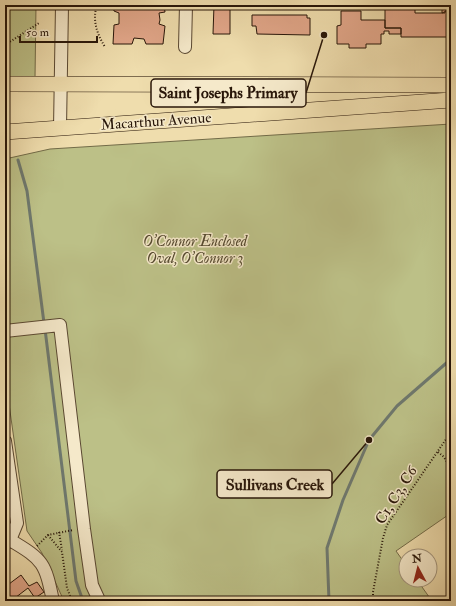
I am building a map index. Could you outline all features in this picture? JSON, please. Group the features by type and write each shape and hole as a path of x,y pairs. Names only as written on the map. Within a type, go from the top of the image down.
{"main road":[{"path":"5,84 451,85"},
{"name":"Macarthur Avenue","path":"5,132 451,100"}],"street":[{"path":"60,128 62,5"},
{"path":"185,47 186,5"},
{"path":"5,331 60,325 81,529 92,585 98,598"},
{"path":"5,441 17,523 7,542 30,552 38,559 44,567 48,578 52,601"}],"path":[{"path":"97,5 95,25 105,47"},
{"path":"5,45 39,23"},
{"name":"C1, C3, C6","path":"373,601 373,592 383,538 387,525 451,432"},
{"path":"438,452 444,457 451,469"},
{"path":"35,548 48,534 81,529"},
{"path":"60,532 67,588 72,601"},
{"path":"48,534 62,552"}],"green space":[{"path":"5,5 36,5 35,78 5,79"},
{"name":"O'Connor Enclosed Oval, O'Connor 3","path":"451,124 451,513 400,548 398,548 396,551 398,554 398,588 423,588 432,601 64,601 42,553 27,531 5,376 5,159 50,149"}],"building":[{"path":"113,5 164,5 165,12 159,13 159,24 165,26 163,44 146,44 144,39 134,38 132,44 113,44 114,25 119,24 119,13 114,11"},
{"path":"214,5 230,5 230,34 213,34"},
{"path":"385,5 415,5 415,13 442,13 447,11 446,5 451,5 451,37 401,37 401,28 385,28"},
{"path":"442,5 446,5 447,11 445,11 445,13 442,13"},
{"path":"341,11 361,11 361,20 385,20 385,28 401,28 401,34 389,34 389,31 384,31 384,34 381,34 381,44 366,44 366,48 349,48 349,44 337,44 337,26 341,25"},
{"path":"252,15 307,15 307,18 310,18 310,35 257,34 256,26 252,26"},
{"path":"21,575 29,586 37,582 44,592 35,598 28,588 11,601 9,598 5,601 5,587"}],"waterway":[{"path":"18,160 27,191 44,323"},
{"path":"45,329 76,581 83,601"},
{"path":"329,601 327,548 343,500 369,440 397,406 451,359"}],"place":[{"name":"Saint Josephs Primary","path":"324,35"},
{"name":"Sullivans Creek","path":"369,440"}]}
